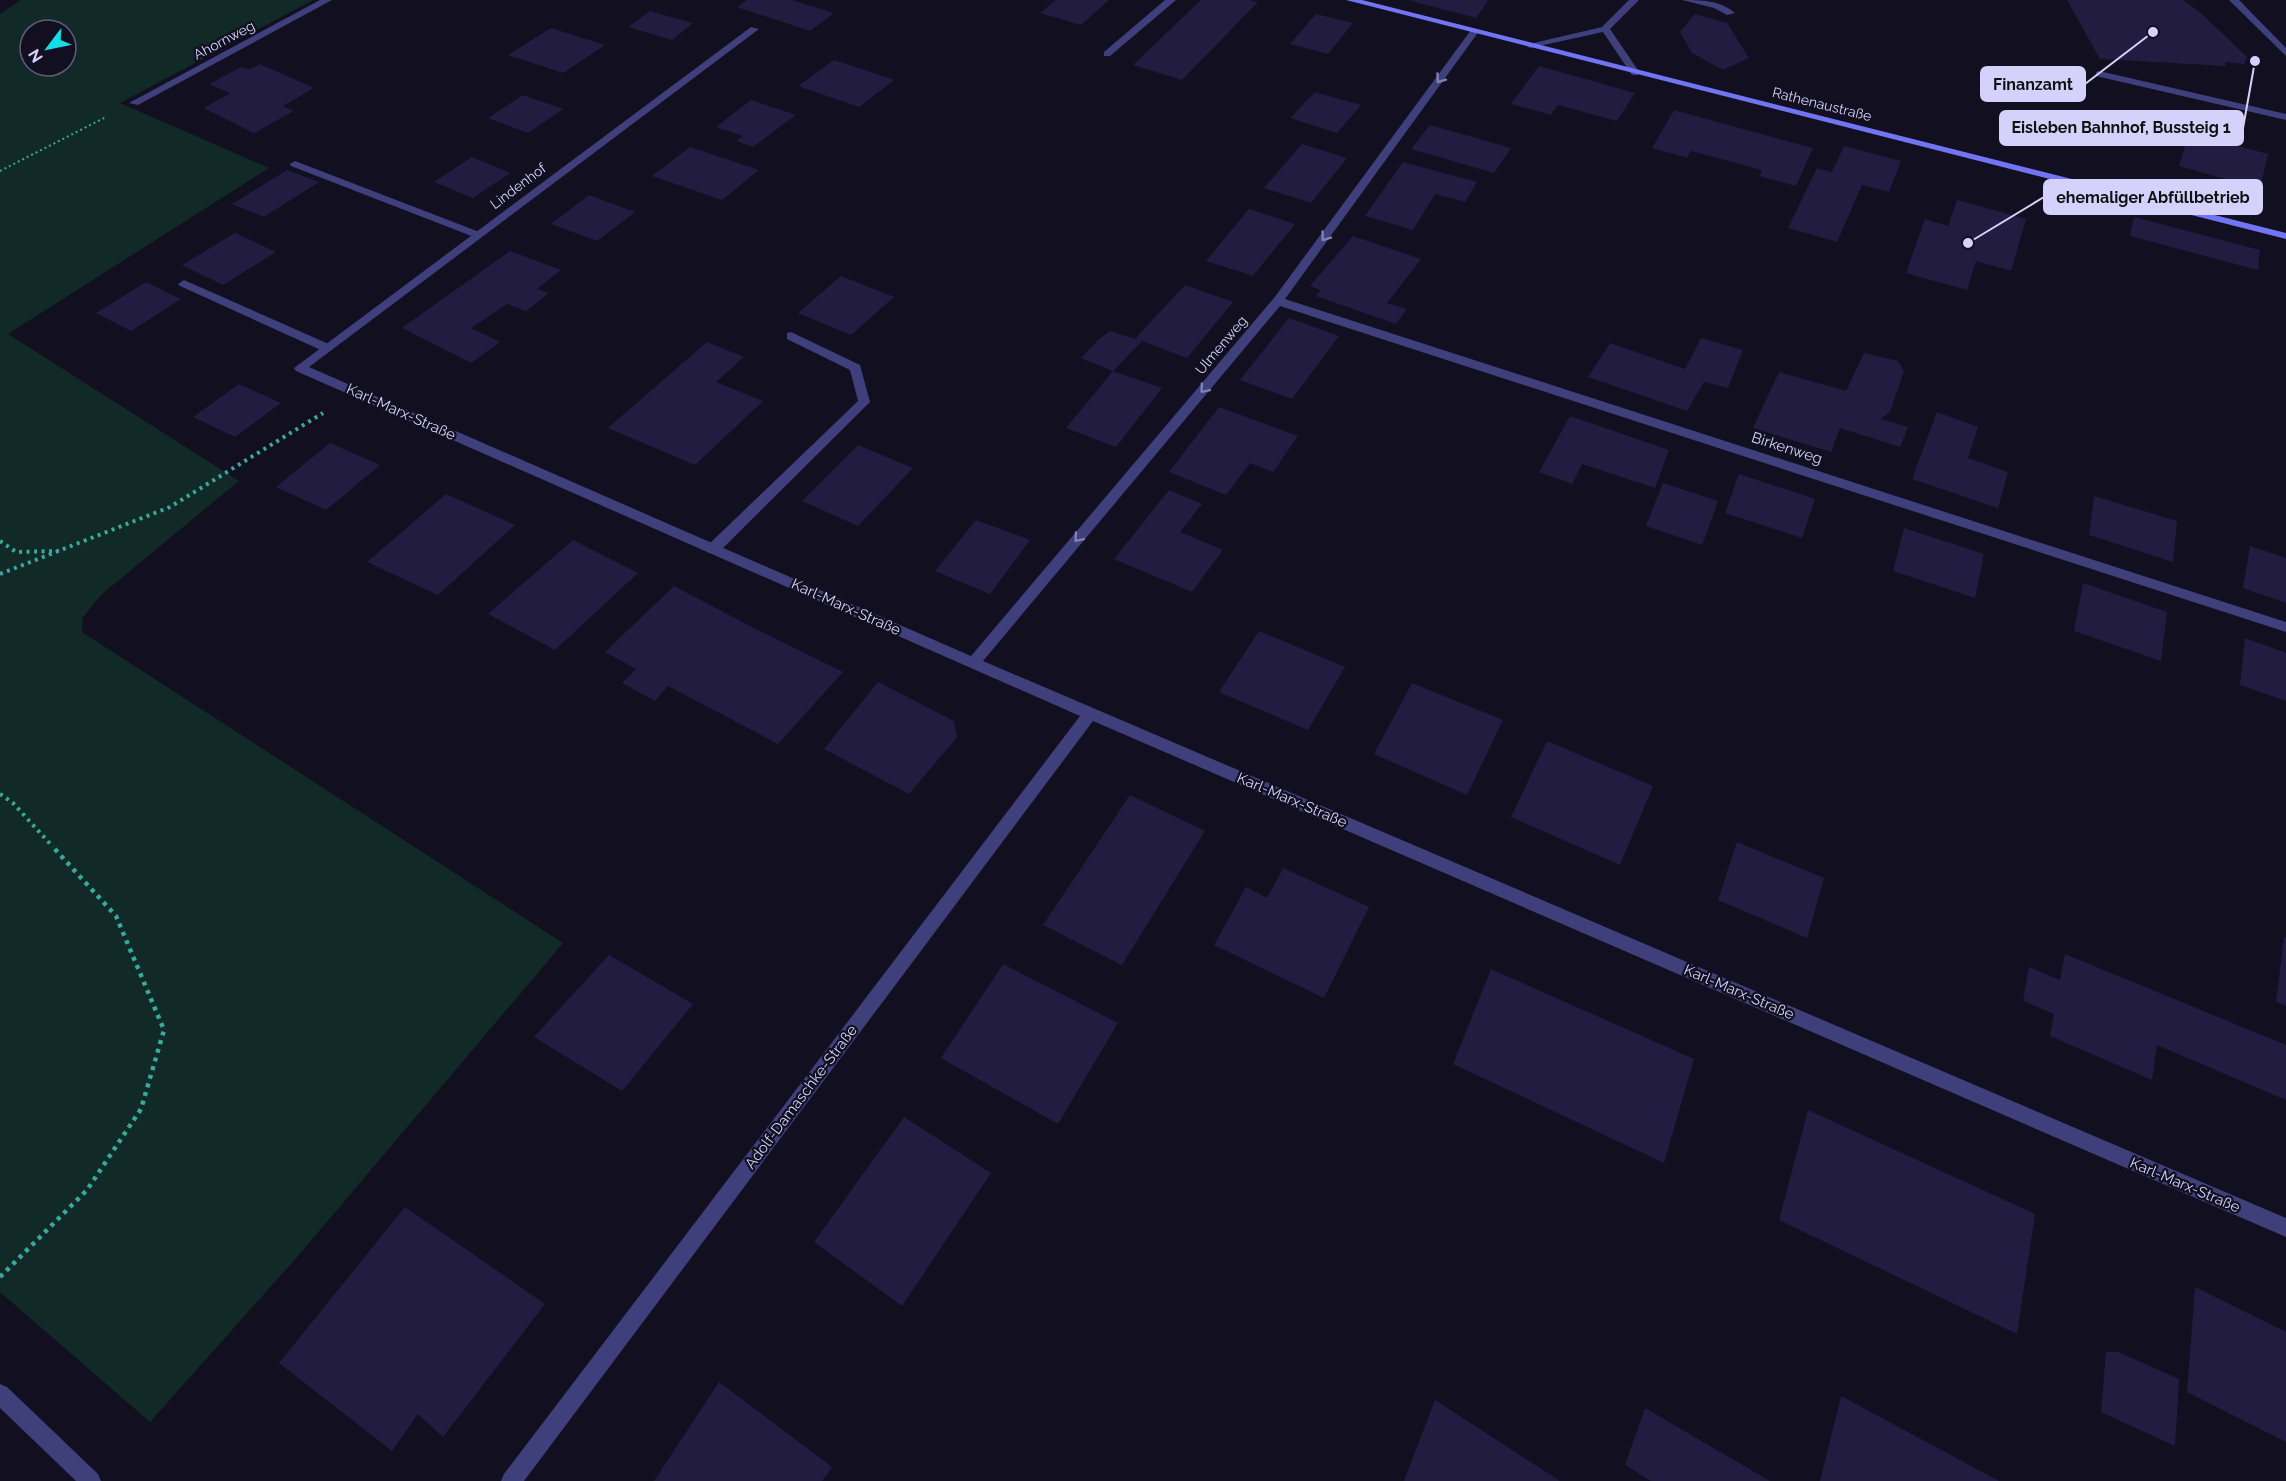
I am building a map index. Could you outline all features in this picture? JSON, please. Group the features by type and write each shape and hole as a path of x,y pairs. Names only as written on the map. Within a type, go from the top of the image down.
{"main road":[{"name":"Rathenaustraße","path":"1351,0 2286,236"}],"street":[{"name":"Ahornweg","path":"135,103 327,0"},
{"path":"1107,54 1171,0"},
{"path":"1530,45 1605,29 1634,0"},
{"path":"1687,0 1717,6 1730,13"},
{"path":"2234,0 2286,54"},
{"name":"Lindenhof","path":"300,368 754,29"},
{"path":"1605,29 1635,73"},
{"name":"Ulmenweg","path":"973,663 1278,301 1474,32"},
{"path":"2099,74 2286,117"},
{"path":"295,164 478,235"},
{"path":"184,284 327,348"},
{"name":"Birkenweg","path":"1278,301 2286,627"},
{"path":"713,549 864,402 856,368 791,336"},
{"name":"Karl-Marx-Straße","path":"300,368 973,663 2286,1228"},
{"name":"Adolf-Damaschke-Straße","path":"511,1481 1091,712"},
{"path":"0,1394 91,1481"}],"path":[{"path":"0,171 135,103"},
{"path":"0,574 63,552 170,507 357,393"},
{"path":"0,541 16,552 63,552"},
{"path":"0,794 13,803 116,916 164,1030 141,1109 87,1190 0,1277"}],"green space":[{"path":"21,0 313,0 120,103 269,168 8,334 239,481 102,594 83,617 82,632 563,943 298,1256 150,1422 0,1292 0,14"}],"building":[{"path":"747,0 792,0 834,13 810,31 737,7"},
{"path":"1056,0 1109,0 1081,25 1040,13"},
{"path":"1201,0 1258,2 1182,80 1133,65"},
{"path":"1408,0 1486,0 1488,1 1476,18"},
{"path":"2067,0 2183,0 2201,13 2247,57 2244,64 2225,62 2226,66 2100,59"},
{"path":"650,11 693,23 672,40 628,27"},
{"path":"1316,14 1353,23 1328,54 1290,44"},
{"path":"1695,14 1727,23 1749,58 1723,70 1692,53 1680,32"},
{"path":"551,28 605,45 563,73 508,55"},
{"path":"834,60 894,80 859,107 798,86"},
{"path":"260,64 314,88 283,106 294,111 254,133 204,108 230,93 209,84 241,67 250,69"},
{"path":"1539,66 1635,93 1617,121 1558,105 1551,115 1511,104"},
{"path":"1315,92 1361,105 1337,133 1290,118"},
{"path":"523,95 563,109 528,133 488,118"},
{"path":"751,100 796,115 753,147 736,141 743,136 716,127"},
{"path":"1674,110 1813,148 1796,186 1759,176 1762,170 1691,151 1687,158 1652,148"},
{"path":"1430,125 1511,148 1494,173 1411,149"},
{"path":"2189,133 2268,154 2260,189 2179,166"},
{"path":"1302,144 1347,158 1311,203 1264,188"},
{"path":"1844,146 1901,161 1889,192 1862,185 1837,242 1788,228 1817,168 1832,172"},
{"path":"690,147 759,170 722,200 652,176"},
{"path":"472,157 510,173 473,198 434,182"},
{"path":"1403,162 1477,182 1465,202 1435,194 1413,230 1365,216"},
{"path":"287,170 319,182 264,217 232,204"},
{"path":"589,195 635,212 597,241 551,224"},
{"path":"1957,200 2026,219 2011,271 1976,261 1967,290 1906,273 1925,219 1948,226"},
{"path":"1249,209 1295,224 1253,276 1206,261"},
{"path":"2134,217 2260,250 2258,270 2130,236"},
{"path":"235,233 276,252 223,285 182,265"},
{"path":"1353,236 1421,259 1387,303 1407,309 1396,324 1316,296 1321,290 1310,286"},
{"path":"510,251 561,270 537,289 549,293 526,311 507,304 471,328 500,342 471,363 402,328"},
{"path":"841,276 894,297 851,335 798,313"},
{"path":"146,282 181,299 131,331 96,313"},
{"path":"1185,285 1233,302 1187,358 1142,341 1113,371 1081,358 1110,331 1135,339"},
{"path":"1289,318 1339,336 1292,399 1240,380"},
{"path":"1701,338 1743,350 1728,388 1704,382 1687,411 1588,377 1610,343 1685,369"},
{"path":"707,342 744,357 716,382 763,401 695,465 608,428"},
{"path":"1864,353 1898,361 1904,371 1890,412 1881,419 1908,427 1900,447 1840,428 1831,452 1753,428 1779,372 1846,391"},
{"path":"1113,371 1162,388 1116,447 1066,428"},
{"path":"239,384 281,403 235,437 193,417"},
{"path":"1219,407 1298,436 1273,472 1250,463 1226,495 1169,472"},
{"path":"1937,412 1978,427 1968,458 2008,472 1998,508 1912,479"},
{"path":"1570,416 1669,450 1655,488 1582,464 1572,484 1539,472"},
{"path":"330,443 380,465 326,510 276,487"},
{"path":"858,445 913,468 858,526 802,501"},
{"path":"1739,474 1815,499 1802,538 1725,513"},
{"path":"1663,483 1718,501 1702,545 1646,526"},
{"path":"1169,490 1202,504 1180,532 1223,550 1192,592 1114,559"},
{"path":"446,494 515,525 438,595 367,562"},
{"path":"2094,496 2177,521 2173,562 2089,535"},
{"path":"976,520 1030,540 990,594 935,571"},
{"path":"1904,528 1984,554 1975,598 1893,571"},
{"path":"573,540 638,573 555,650 488,614"},
{"path":"2250,546 2286,558 2286,603 2243,588"},
{"path":"2083,583 2167,612 2161,661 2074,631"},
{"path":"674,586 843,672 778,744 668,686 655,701 622,683 636,669 605,652"},
{"path":"1259,631 1345,667 1308,730 1219,692"},
{"path":"2245,638 2286,653 2286,701 2240,685"},
{"path":"878,682 954,721 957,737 909,794 824,749"},
{"path":"1412,683 1503,720 1467,795 1374,754"},
{"path":"1547,741 1653,786 1620,865 1511,817"},
{"path":"1130,795 1205,831 1122,965 1043,925"},
{"path":"1737,842 1824,878 1807,938 1718,900"},
{"path":"1283,868 1369,907 1324,998 1214,945 1246,887 1267,898"},
{"path":"2284,937 2286,938 2286,1006 2276,1002"},
{"path":"2065,954 2286,1045 2286,1100 2157,1045 2152,1080 2050,1036 2054,1014 2023,1001 2029,967 2060,980"},
{"path":"609,955 693,1004 622,1091 534,1037"},
{"path":"1003,964 1118,1023 1058,1124 941,1058"},
{"path":"1491,969 1694,1059 1664,1163 1453,1064"},
{"path":"1808,1110 2035,1214 2017,1334 1779,1220"},
{"path":"904,1117 991,1173 902,1306 814,1242"},
{"path":"405,1207 545,1304 443,1437 418,1414 392,1451 279,1363"},
{"path":"2195,1287 2286,1332 2286,1442 2187,1392"},
{"path":"2106,1352 2118,1352 2179,1379 2175,1446 2101,1412"},
{"path":"719,1382 832,1467 822,1481 654,1481"},
{"path":"1841,1396 1999,1481 1820,1481"},
{"path":"1435,1400 1560,1481 1404,1481"},
{"path":"1645,1408 1770,1481 1651,1481 1625,1465"}],"place":[{"name":"Finanzamt","path":"2153,32"},
{"name":"Eisleben Bahnhof, Bussteig 1","path":"2255,61"},
{"name":"ehemaliger Abfüllbetrieb","path":"1968,243"}]}
